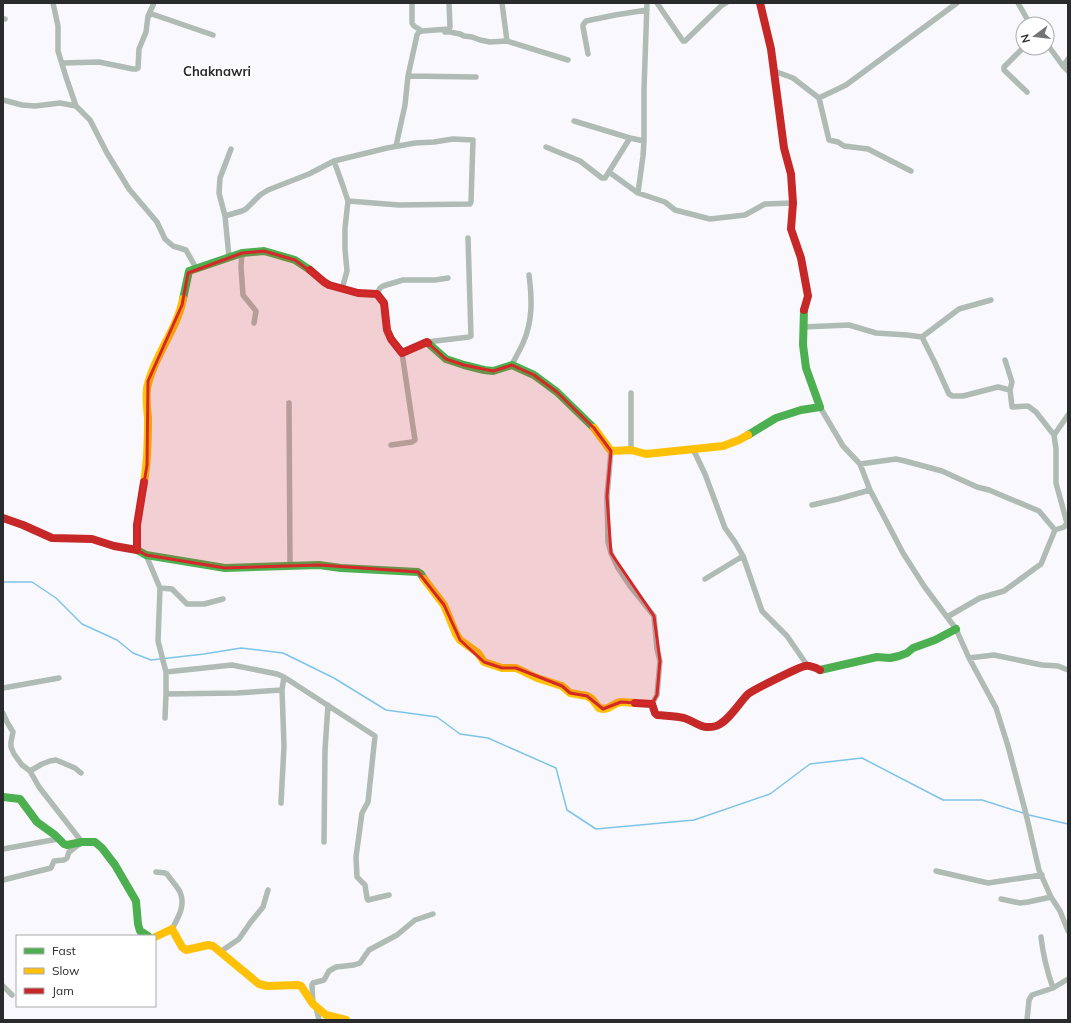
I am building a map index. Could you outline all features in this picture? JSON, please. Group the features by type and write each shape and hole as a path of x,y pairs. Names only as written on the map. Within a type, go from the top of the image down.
{"street":[{"path":"53,3 58,26 58,50 76,106 90,120 107,153 129,189 157,222 165,239 173,246 186,250 196,268"},
{"path":"62,63 99,62 133,69 138,68 139,49 146,32 148,16 154,3"},
{"path":"412,3 412,23 420,33"},
{"path":"420,33 449,29 450,3"},
{"path":"502,3 508,41"},
{"path":"638,193 644,141 647,3"},
{"path":"658,3 685,41 726,3"},
{"path":"760,3 771,49 784,148 791,174 793,203 792,229 801,258 808,296 804,310 803,345 806,368 810,382 820,407 843,446 860,464 870,490 903,553 956,630 969,658 996,708 1008,746 1039,870 1051,897 1060,911 1068,932"},
{"path":"819,98 846,84 957,3"},
{"path":"1018,3 1025,16"},
{"path":"588,54 583,27 586,21 647,10"},
{"path":"150,14 213,35"},
{"path":"420,33 450,32 464,36 472,36 480,40 490,42 508,41 568,60"},
{"path":"396,146 405,105 408,76 420,33"},
{"path":"1055,55 1068,71"},
{"path":"1015,56 1003,68 1027,92"},
{"path":"1063,66 1068,59"},
{"path":"774,71 793,78 819,98 829,140 838,142 844,146 868,149 911,171"},
{"path":"408,76 476,77"},
{"path":"3,100 36,106 60,103 76,106"},
{"path":"574,121 644,141"},
{"path":"546,147 580,161 602,178 605,178 630,138"},
{"path":"226,216 246,209 260,195 268,190 309,174 334,162 396,146 453,139 473,140 470,204 399,205 348,201"},
{"path":"229,257 226,216 219,193 220,178 230,149"},
{"path":"334,162 348,201 345,235 347,271 342,290"},
{"path":"608,172 638,193 665,202 675,210 710,219 745,215 765,204 793,203"},
{"path":"402,353 427,342 471,336 468,238"},
{"path":"137,550 137,525 147,465 147,386 158,357 169,337 182,305 189,270 242,253 264,251 295,260 308,268 324,282 342,290 377,294 384,303 388,330 391,339 402,353 415,440 412,442 391,445"},
{"path":"242,253 241,267 243,295 256,311 254,323"},
{"path":"512,365 524,341 531,315 529,275"},
{"path":"377,294 383,286 403,280 435,280 448,278"},
{"path":"803,327 849,325 876,333 922,337 959,309 991,300"},
{"path":"922,337 949,394 952,396 963,396 998,387 1010,390"},
{"path":"427,342 446,360 493,371 512,365 534,375 557,392 594,428 611,451 607,496 608,542 618,568 654,616 656,649 660,661 657,695 652,704 657,715 684,718 702,727 718,725 736,709 749,693 798,668 807,665"},
{"path":"1005,360 1012,382 1010,390 1012,407 1028,406 1036,412 1054,435 1056,449 1056,483 1067,523 1064,527 1054,530"},
{"path":"631,393 631,450"},
{"path":"289,403 290,566"},
{"path":"611,451 631,450 646,454 730,444 776,418 801,410 820,407"},
{"path":"1054,435 1068,415"},
{"path":"693,449 705,474 725,528 743,556 762,610 787,636 807,665 820,670 877,657 890,658 899,656 913,648 956,630"},
{"path":"860,464 896,459 905,460 942,471 977,487 989,490 1039,511 1054,530"},
{"path":"812,505 870,490"},
{"path":"3,518 22,524 52,538 92,539 114,546 137,550 146,555 225,568 319,565 342,568 418,572 444,605 460,640 478,652 484,662 502,668 516,668 537,678 562,686 570,693 587,696 592,699 599,708 608,708 621,702 652,704"},
{"path":"947,617 980,598 1004,591 1041,564 1054,530"},
{"path":"146,555 160,588 158,641 166,672 165,718"},
{"path":"705,579 743,556"},
{"path":"160,588 172,589 187,604 204,604 223,599"},
{"path":"969,658 994,655 1042,665 1058,666 1068,670"},
{"path":"166,672 232,665 278,674 375,736 368,802 362,813 356,857 357,877 365,885 368,900 389,895"},
{"path":"281,803 284,746 282,690 284,677"},
{"path":"3,688 59,678"},
{"path":"166,694 237,693 282,690"},
{"path":"324,842 325,750 328,705"},
{"path":"3,713 13,732 10,742 14,754 22,765 30,771 39,787 82,842"},
{"path":"30,771 42,764 56,760 75,768 81,773"},
{"path":"3,797 20,800 37,822 64,844 95,842 100,845 115,865 136,902 140,931 146,935"},
{"path":"3,849 58,839"},
{"path":"3,880 51,868 54,861 64,860 67,858 69,852 82,842"},
{"path":"936,871 988,883 1042,875"},
{"path":"156,872 165,872 167,874 180,892 182,899 180,913 172,929 156,937"},
{"path":"220,952 239,939 263,907 268,890"},
{"path":"1000,899 1020,903 1051,897"},
{"path":"318,1020 312,986 314,983 324,980 329,971 336,967 360,963 368,950 397,935 415,920 433,914"},
{"path":"172,929 182,947 186,950 208,945 213,946 240,970 259,984 267,986 301,986 315,1006 326,1015 346,1020"},
{"path":"1041,936 1046,969 1053,988"},
{"path":"1027,1020 1029,1000 1032,995 1053,988 1068,979"},
{"path":"3,986 12,995"}],"highlighted area":[{"path":"264,251 295,260 329,285 358,293 377,294 384,303 391,339 402,353 427,342 446,359 464,365 493,371 512,365 534,375 557,392 594,428 611,451 607,496 611,553 654,616 660,661 657,695 652,704 621,702 603,709 587,696 570,693 562,686 516,668 502,668 484,662 460,640 444,605 418,572 319,565 225,568 146,555 137,550 137,525 147,465 148,381 182,305 188,273 242,253"}],"waterway":[{"path":"3,582 32,582 56,598 82,624 117,640 133,653 151,660 241,648 283,653 334,678 386,710 437,717 460,734 488,738 556,768 567,810 596,829 694,820 770,794 810,764 862,758 943,800 982,800 1023,813"},
{"path":"1029,815 1068,824"}],"traffic: fast":[{"path":"183,299 189,271 242,253 264,251 295,260 310,270"},
{"path":"748,435 776,418 801,410 820,407 806,368 803,345 804,310"},
{"path":"428,343 446,359 464,365 493,371 512,365 534,375 557,392 594,428"},
{"path":"137,550 146,555 225,568 319,565 341,568 418,572 424,579"},
{"path":"820,670 877,657 890,658 899,656 907,653 913,648 935,640 956,629"},
{"path":"3,797 20,799 37,822 55,835 64,844 95,842 102,848 115,865 136,901 140,931 146,935"}],"traffic: slow":[{"path":"144,482 148,442 147,388 151,373 176,321 183,299"},
{"path":"594,428 611,451 631,450 646,454 723,446 748,435"},
{"path":"424,579 444,605 460,640 478,653 484,662 502,668 516,668 537,678 562,686 570,693 587,696 592,699 599,708 608,708 621,702 635,703"},
{"path":"156,937 172,929 182,947 186,950 208,945 213,946 259,984 267,986 301,986 313,1004 326,1015 346,1020"}],"traffic: jam":[{"path":"760,3 771,49 784,148 791,174 793,203 791,229 801,258 808,296 804,310"},
{"path":"310,270 329,285 358,293 377,294 384,303 387,330 391,339 402,353 427,342 428,343"},
{"path":"3,518 52,538 92,539 114,546 137,550 137,525 144,482"},
{"path":"635,703 652,704 657,715 684,718 699,725 711,727 725,721 748,694 767,684 805,666 811,666 820,670"}],"district":[{"name":"Chaknawri","path":"217,71"}]}
